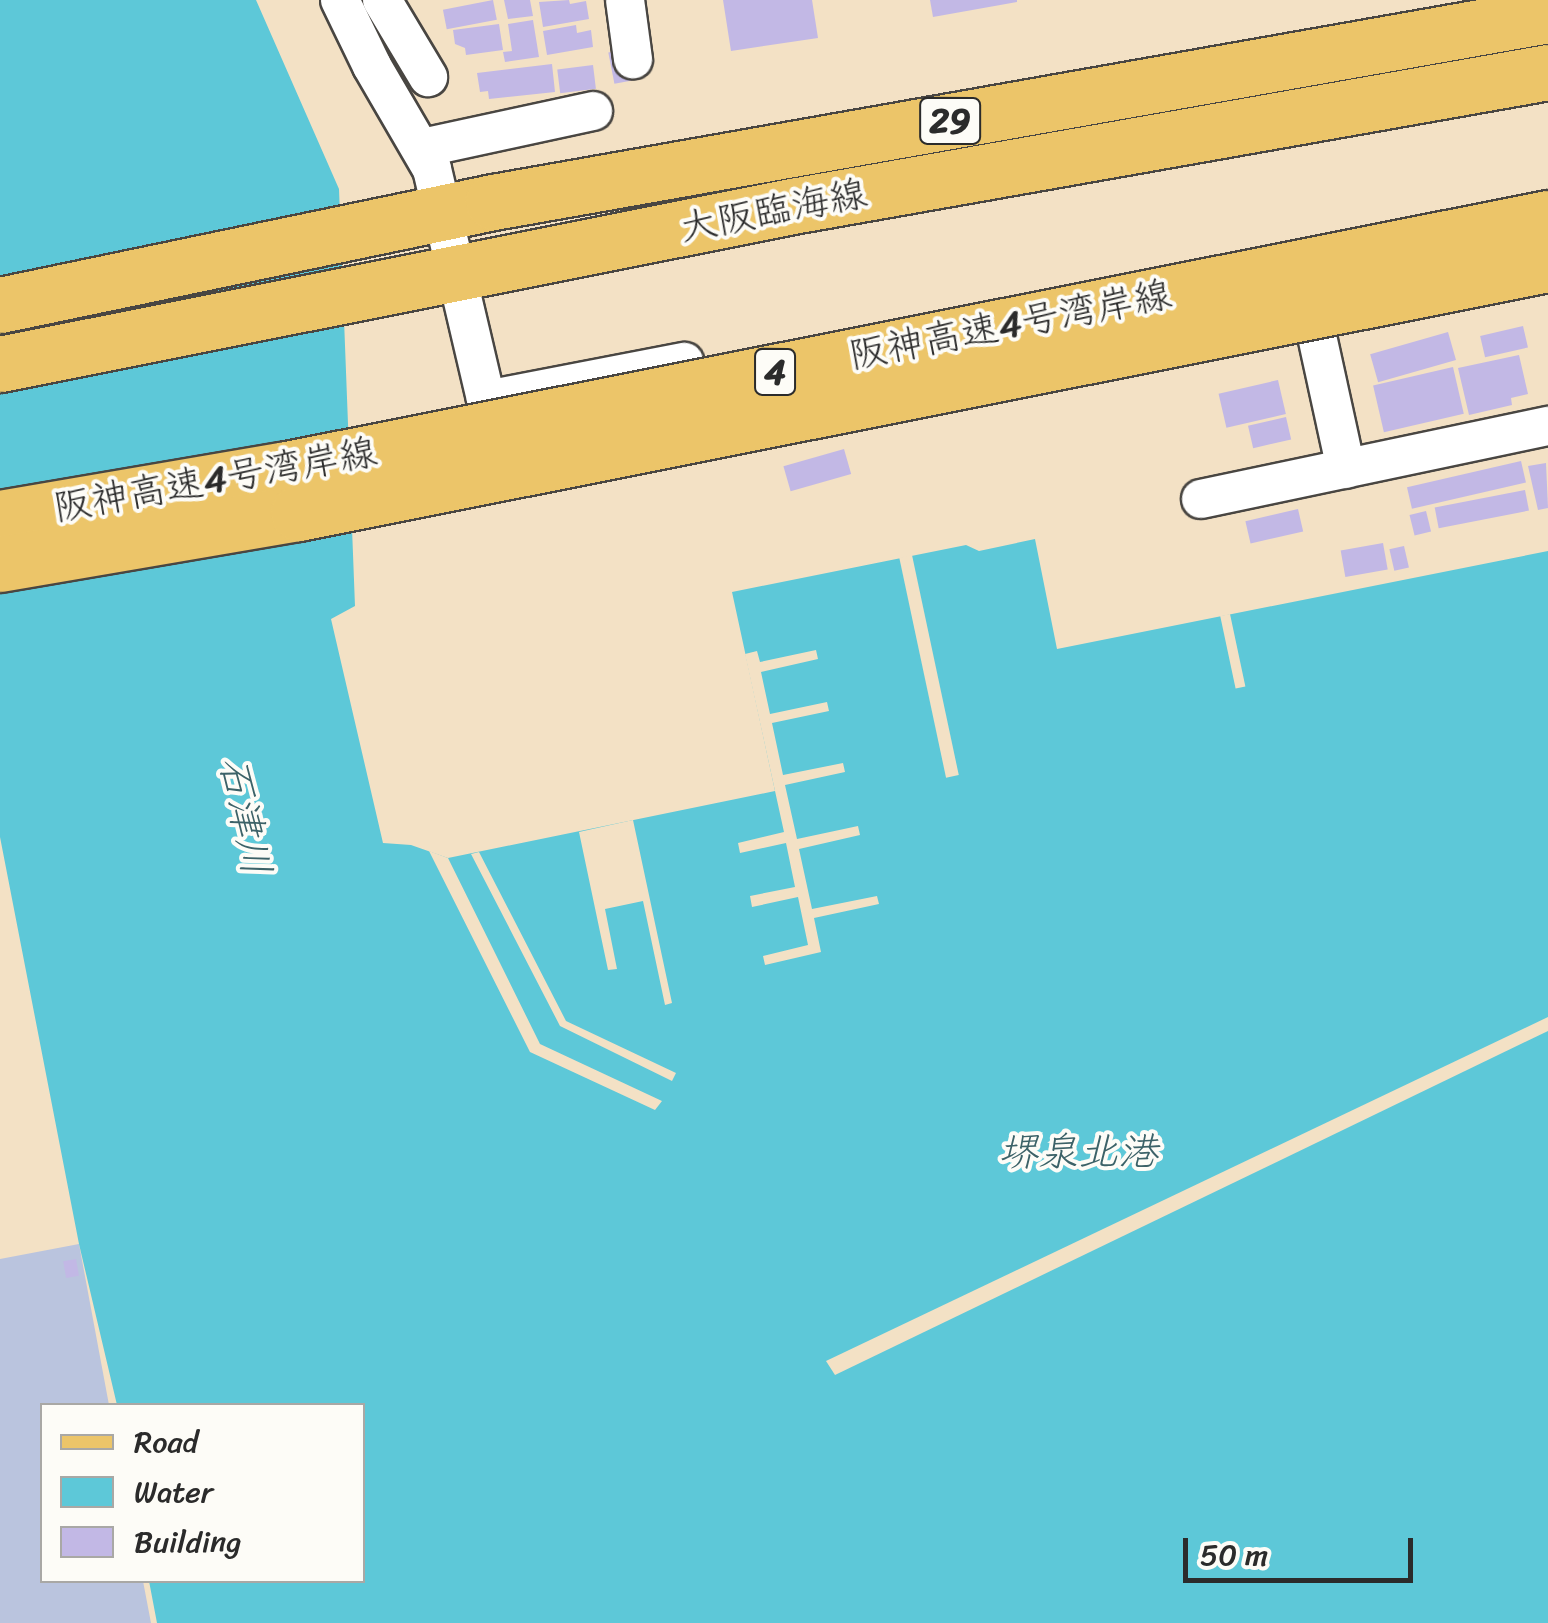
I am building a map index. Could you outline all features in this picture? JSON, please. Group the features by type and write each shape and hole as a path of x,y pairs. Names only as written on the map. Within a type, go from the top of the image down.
{"main road":[{"name":"大阪臨海線","path":"0,305 442,212 1548,15"},
{"name":"大阪臨海線","path":"0,364 792,206 1548,72"},
{"name":"阪神高速4号湾岸線","path":"0,518 264,473 1548,218"},
{"name":"阪神高速4号湾岸線","path":"0,564 298,513 1548,264"}],"street":[{"path":"340,0 372,66 422,148 442,212 453,273 486,400 1528,194 1548,279"},
{"path":"382,0 428,76"},
{"path":"625,0 633,59"},
{"path":"422,148 592,111"},
{"path":"1296,241 1346,469"},
{"path":"1201,499 1548,426"}],"shaded area":[{"path":"79,1244 109,1403 40,1403 40,1583 143,1583 151,1623 0,1623 0,1259"}],"water":[{"name":"堺泉北港","path":"0,0 256,0 339,189 355,606 331,619 383,843 411,845 448,858 775,791 732,592 966,545 979,551 1035,539 1057,649 1548,551 1548,1623 157,1623 149,1583 365,1583 365,1403 117,1403 79,1244 0,837"}],"pier":[{"path":"912,555 959,775 946,778 899,558"},
{"path":"1230,614 1245,686 1236,688 1220,616"},
{"path":"816,650 818,659 761,672 770,714 827,702 829,711 772,723 783,775 843,763 845,772 785,785 797,839 858,826 860,835 799,849 812,909 877,896 879,904 814,918 821,952 765,965 763,956 808,945 798,897 752,907 750,896 795,887 786,843 740,853 738,843 784,832 745,654 757,651 760,662"},
{"path":"633,820 672,1003 665,1005 643,901 605,909 617,969 608,970 579,832"},
{"path":"429,851 448,858 540,1044 662,1101 655,1110 530,1052"},
{"path":"479,852 566,1021 676,1073 672,1081 560,1026 471,854"},
{"path":"1548,1017 1548,1031 835,1375 826,1361"}],"building":[{"path":"493,0 497,20 447,29 443,10"},
{"path":"504,0 530,0 533,16 508,19"},
{"path":"569,0 570,4 586,1 589,19 543,27 539,2"},
{"path":"723,0 812,0 818,38 731,51"},
{"path":"930,0 1017,0 1017,2 933,17"},
{"path":"533,20 539,57 505,62 503,52 512,51 508,24"},
{"path":"499,24 503,50 466,55 465,48 455,44 453,30"},
{"path":"576,25 577,33 591,30 593,47 547,55 543,31"},
{"path":"626,49 632,80 614,84 608,52"},
{"path":"552,64 555,92 489,99 488,91 480,92 477,73"},
{"path":"593,65 596,89 560,93 557,69"},
{"path":"1523,326 1528,347 1485,357 1480,336"},
{"path":"1448,332 1456,360 1378,382 1370,354"},
{"path":"1519,355 1528,394 1511,398 1512,405 1469,415 1458,368"},
{"path":"1453,367 1464,414 1384,432 1373,385"},
{"path":"1278,380 1286,414 1226,428 1219,394"},
{"path":"1286,417 1291,439 1253,448 1248,426"},
{"path":"844,449 851,474 791,491 783,466"},
{"path":"1521,461 1526,482 1412,509 1407,487"},
{"path":"1546,463 1548,508 1538,510 1528,466"},
{"path":"1525,490 1529,511 1439,528 1435,508"},
{"path":"1298,509 1303,531 1251,544 1245,521"},
{"path":"1426,511 1431,531 1415,535 1410,515"},
{"path":"1383,543 1388,570 1345,577 1341,550"},
{"path":"1404,546 1409,567 1394,571 1389,549"},
{"path":"76,1259 79,1276 66,1278 63,1261"}],"water label":[{"name":"石津川","path":"245,816"}]}
